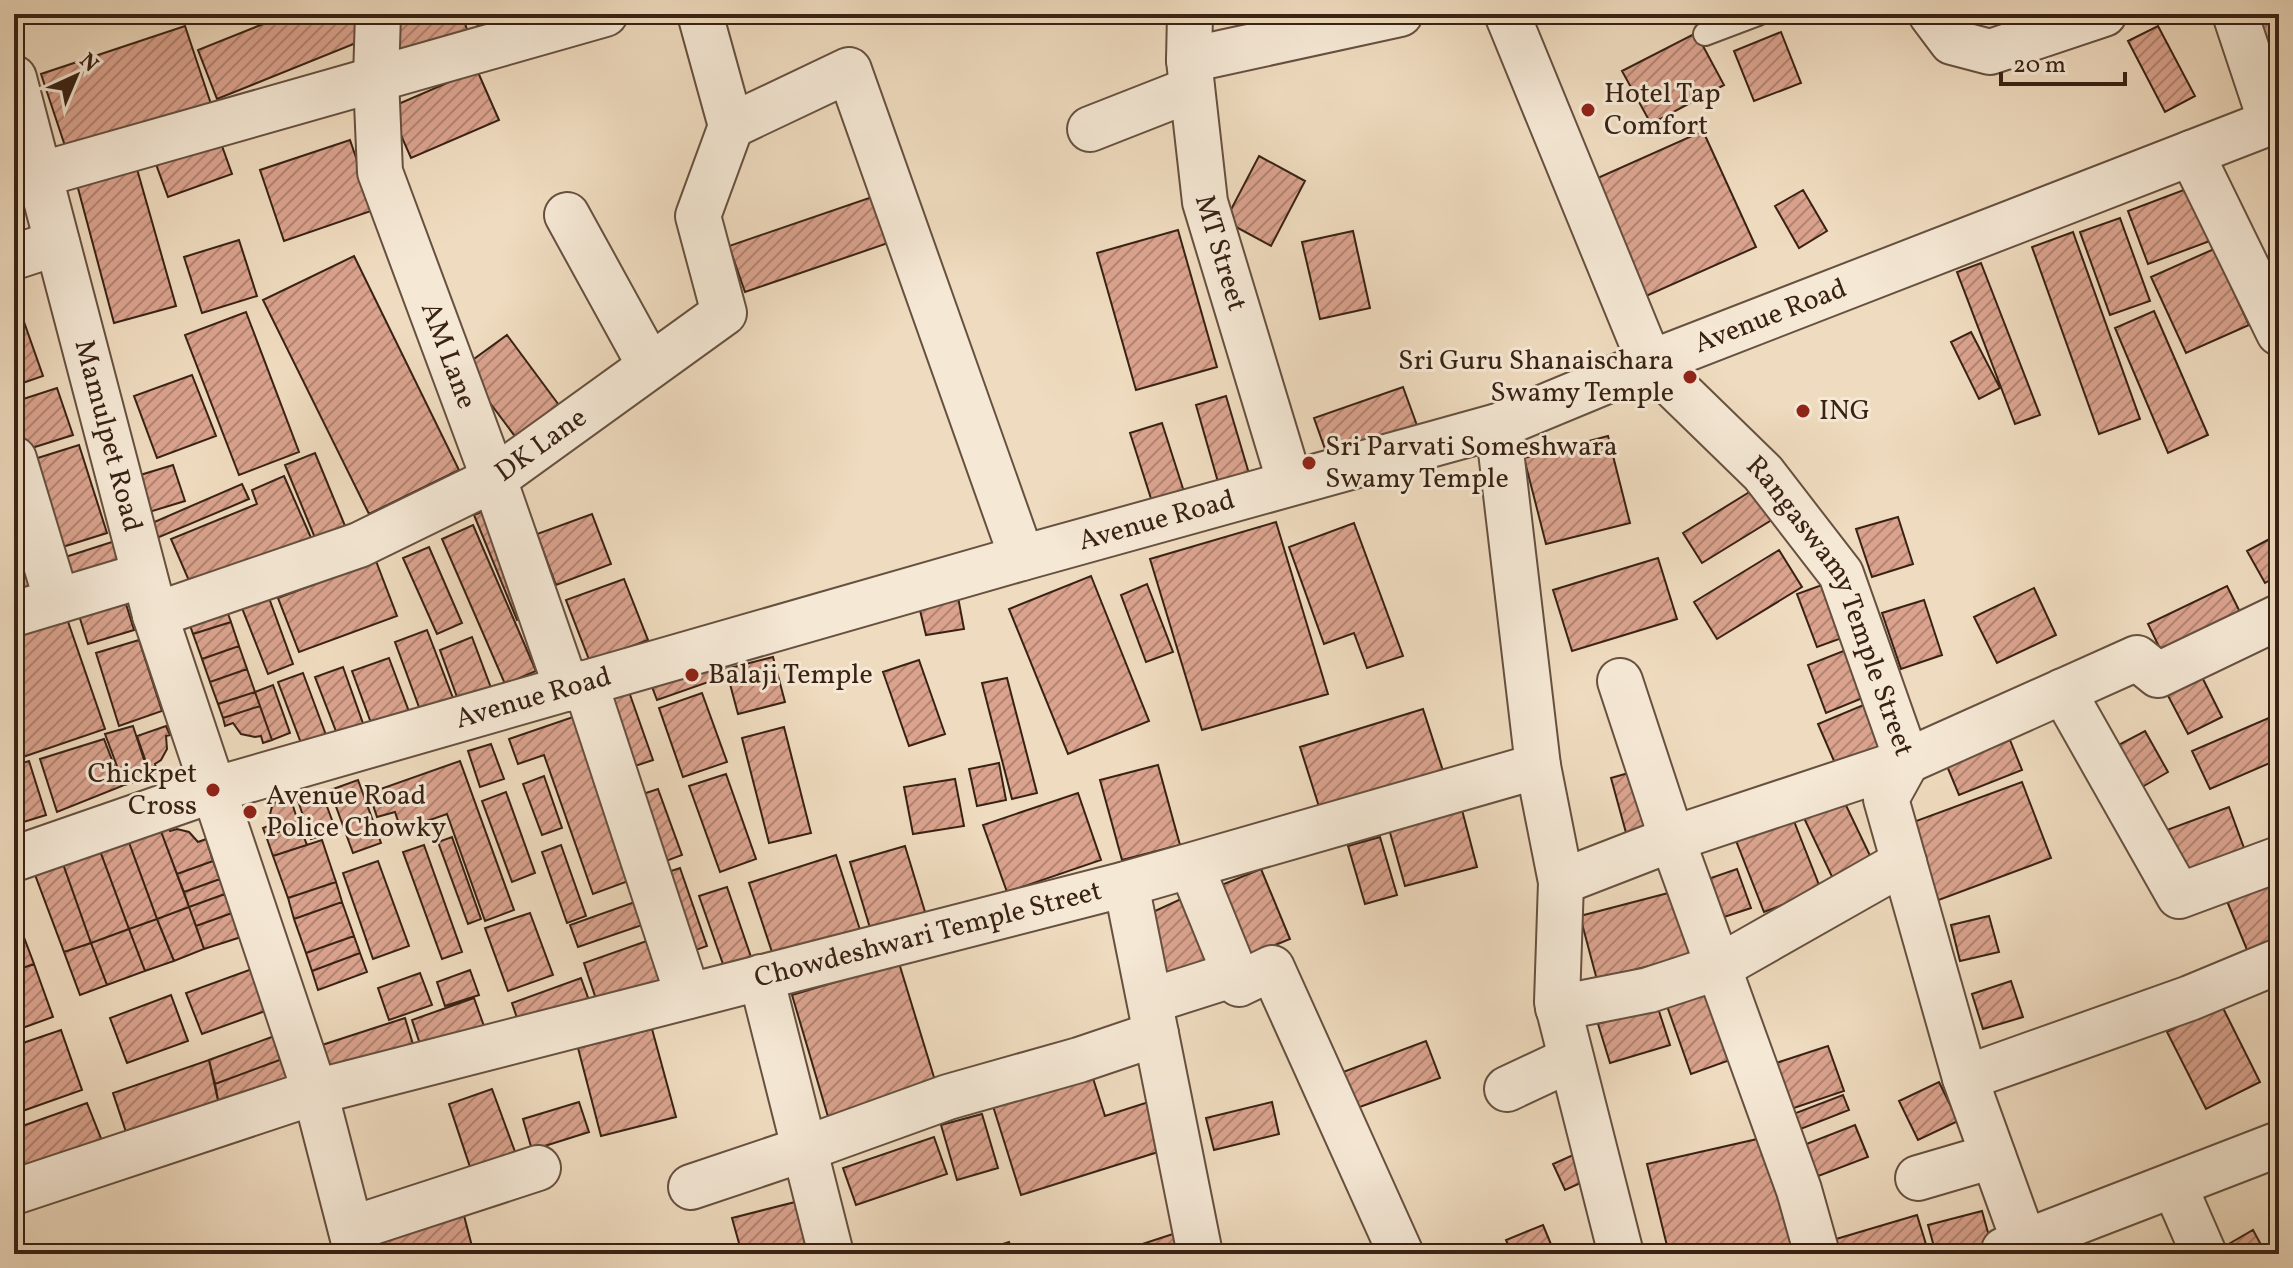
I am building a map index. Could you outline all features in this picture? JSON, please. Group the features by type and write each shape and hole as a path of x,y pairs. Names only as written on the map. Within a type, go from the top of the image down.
{"street":[{"name":"AM Lane","path":"378,14 376,79 380,172 494,479 576,686 688,996"},
{"path":"39,175 605,14"},
{"path":"700,14 731,126 849,70 1022,558"},
{"name":"MT Street","path":"1190,14 1190,74 1205,202 1290,483"},
{"path":"1090,129 1190,74 1292,25 1400,14"},
{"name":"Rangaswamy Temple Street","path":"1507,14 1650,363 1763,473 1841,574 1907,761 1886,799 1965,1078 1993,1156 2014,1247 2174,1185"},
{"path":"1931,14 1952,42 1990,52 2094,15"},
{"path":"2235,14 2275,120"},
{"name":"Mamulpet Road","path":"14,78 150,595 315,1092 354,1242"},
{"name":"Avenue Road","path":"14,859 213,790 1022,558 1498,426 1650,363 2275,120"},
{"name":"DK Lane","path":"14,614 57,601 150,595 359,545 494,479 724,313 698,216 731,126"},
{"path":"2191,153 2278,329"},
{"path":"567,215 650,366"},
{"path":"14,257 57,243"},
{"path":"1498,426 1538,766 1561,882 1558,1008 1614,1251"},
{"path":"14,459 57,601"},
{"path":"1561,882 1672,839 1907,761 2137,658 2158,675 2279,617"},
{"path":"1620,681 1672,839 1799,1190 1817,1254"},
{"path":"2063,691 2179,896 2279,859"},
{"name":"Chowdeshwari Temple Street","path":"14,1192 315,1092 1126,884 1538,766"},
{"path":"1558,1008 1649,990 1719,967 1904,862"},
{"path":"1191,866 1239,984 1272,968 1401,1254"},
{"path":"1126,884 1200,1254"},
{"path":"1965,1078 2190,998 2279,961"},
{"path":"691,1187 948,1097 1079,1060 1235,974"},
{"path":"761,977 831,1254"},
{"path":"1507,1089 1571,1059"},
{"path":"2204,1254 2174,1185 2279,1144"},
{"path":"1918,1178 1993,1156"},
{"path":"354,1242 538,1168"}],"lane":[{"path":"1705,34 1758,14"}],"building":[{"path":"288,14 361,14 371,37 217,99 198,50"},
{"path":"391,14 462,14 470,39 390,64"},
{"path":"474,14 517,14 520,24 481,36"},
{"path":"2255,14 2279,14 2279,69"},
{"path":"185,26 213,110 69,158 41,74"},
{"path":"2158,26 2195,96 2165,112 2128,41"},
{"path":"1781,32 1801,83 1754,101 1734,51"},
{"path":"1696,33 1724,85 1651,124 1622,71"},
{"path":"477,70 499,120 411,158 389,108"},
{"path":"1703,131 1756,247 1644,297 1591,181"},
{"path":"217,132 232,174 168,197 153,156"},
{"path":"350,140 374,210 284,241 260,170"},
{"path":"1259,156 1305,181 1271,246 1225,221"},
{"path":"135,162 176,306 114,323 75,177"},
{"path":"2189,188 2210,241 2148,264 2128,211"},
{"path":"1803,190 1827,231 1799,248 1775,206"},
{"path":"878,195 894,241 745,292 729,246"},
{"path":"2120,218 2150,301 2110,315 2080,232"},
{"path":"1178,230 1217,367 1136,390 1097,253"},
{"path":"1353,231 1370,308 1320,319 1302,242"},
{"path":"2073,232 2140,419 2099,434 2032,247"},
{"path":"239,240 257,296 202,313 184,257"},
{"path":"2214,249 2249,325 2186,353 2151,277"},
{"path":"354,256 459,470 369,514 263,300"},
{"path":"1981,263 2040,415 2015,424 1957,272"},
{"path":"17,302 43,376 14,386 14,303"},
{"path":"2154,311 2208,435 2168,453 2115,328"},
{"path":"246,312 299,452 239,475 185,335"},
{"path":"1971,332 2000,388 1979,399 1951,342"},
{"path":"507,335 570,420 526,451 463,367"},
{"path":"192,375 216,436 157,458 134,396"},
{"path":"1403,387 1419,431 1330,463 1314,418"},
{"path":"57,388 73,435 19,452 14,437 14,402"},
{"path":"1226,396 1253,487 1222,496 1196,405"},
{"path":"1162,423 1186,498 1154,508 1130,433"},
{"path":"1608,436 1630,523 1546,544 1524,458"},
{"path":"79,445 107,533 53,550 25,462"},
{"path":"315,453 350,538 320,550 285,465"},
{"path":"173,465 185,501 149,512 137,476"},
{"path":"284,476 312,540 193,590 171,539 257,504 252,490"},
{"path":"1764,483 1783,513 1702,563 1683,533"},
{"path":"242,484 249,499 157,538 152,523"},
{"path":"496,506 539,611 517,620 474,515"},
{"path":"592,514 611,564 556,585 537,534"},
{"path":"1898,517 1913,564 1872,577 1856,529"},
{"path":"14,519 43,604 14,613"},
{"path":"1276,522 1328,694 1202,730 1150,559"},
{"path":"1354,523 1403,656 1367,668 1354,633 1324,644 1289,547"},
{"path":"473,525 536,671 505,684 442,539"},
{"path":"2279,534 2279,575 2265,583 2247,551"},
{"path":"115,541 125,574 63,593 53,561"},
{"path":"429,547 462,623 437,634 403,558"},
{"path":"1779,550 1802,587 1717,639 1694,602"},
{"path":"1658,558 1677,619 1572,651 1553,590"},
{"path":"376,561 397,616 299,652 278,598"},
{"path":"1091,576 1149,721 1068,754 1009,609"},
{"path":"624,579 648,640 590,662 566,600"},
{"path":"1833,581 1853,634 1817,647 1797,594"},
{"path":"1147,584 1173,652 1146,662 1121,595"},
{"path":"2227,586 2243,618 2164,657 2148,624"},
{"path":"2034,588 2056,635 1997,663 1974,617"},
{"path":"122,591 134,630 88,644 76,606"},
{"path":"957,592 964,629 926,635 918,602"},
{"path":"269,598 293,664 268,674 242,608"},
{"path":"223,600 231,622 193,634 186,614"},
{"path":"1924,600 1942,655 1901,669 1882,613"},
{"path":"64,610 105,729 14,760 14,627"},
{"path":"231,622 239,646 202,659 193,634"},
{"path":"427,630 456,706 423,718 395,642"},
{"path":"472,637 494,696 461,708 440,650"},
{"path":"139,640 162,711 119,726 96,653"},
{"path":"239,646 247,669 210,682 202,659"},
{"path":"1856,646 1875,693 1826,713 1808,665"},
{"path":"773,657 785,702 738,714 726,669"},
{"path":"389,658 411,717 374,731 352,671"},
{"path":"919,660 945,734 909,746 883,672"},
{"path":"711,664 717,679 657,700 651,684"},
{"path":"343,667 365,729 339,739 315,677"},
{"path":"247,669 255,692 218,704 210,682"},
{"path":"303,673 326,735 301,743 278,682"},
{"path":"2200,673 2222,717 2188,734 2165,690"},
{"path":"1007,678 1037,793 1012,799 982,683"},
{"path":"273,685 290,733 272,740 255,692"},
{"path":"628,689 653,760 623,770 598,699"},
{"path":"255,692 260,706 223,718 218,704"},
{"path":"702,693 727,762 683,777 659,708"},
{"path":"1873,701 1895,755 1841,777 1818,724"},
{"path":"260,706 272,740 263,743 261,736 241,734 233,723 225,726 223,718"},
{"path":"1423,709 1445,777 1322,816 1300,747"},
{"path":"2278,714 2279,759 2210,789 2192,751"},
{"path":"576,716 634,879 593,894 544,755 518,764 509,739"},
{"path":"133,726 150,778 124,785 105,734"},
{"path":"166,726 170,735 166,736 167,749 155,764 157,772 150,774 137,736"},
{"path":"784,727 811,833 769,843 742,738"},
{"path":"2145,731 2168,772 2137,790 2113,748"},
{"path":"104,739 122,786 57,812 40,759"},
{"path":"2010,740 2022,770 1959,795 1947,766"},
{"path":"491,744 504,779 480,787 468,751"},
{"path":"29,761 46,815 14,825 14,766"},
{"path":"460,761 514,910 485,921 447,814 401,830 395,812 377,817 369,793"},
{"path":"999,763 1006,800 977,806 969,769"},
{"path":"1158,765 1180,845 1122,860 1100,780"},
{"path":"1639,770 1656,832 1628,840 1611,778"},
{"path":"726,774 756,859 720,872 689,786"},
{"path":"544,776 562,828 542,835 523,784"},
{"path":"955,779 964,826 913,834 904,787"},
{"path":"358,780 381,843 353,853 330,790"},
{"path":"2022,782 2051,858 1936,901 1908,824"},
{"path":"287,787 299,825 266,836 263,828 271,825 272,806 282,797 279,789"},
{"path":"658,789 682,855 658,864 634,797"},
{"path":"321,790 336,831 311,839 297,798"},
{"path":"506,792 535,873 512,882 482,801"},
{"path":"1078,793 1101,860 1007,892 983,825"},
{"path":"1842,797 1875,866 1836,885 1803,816"},
{"path":"2229,807 2248,859 2183,883 2164,831"},
{"path":"1462,810 1477,867 1405,886 1389,829"},
{"path":"1790,811 1821,890 1764,912 1733,833"},
{"path":"167,824 170,831 189,832 198,842 206,839 213,861 177,874 159,826"},
{"path":"299,825 307,845 273,856 266,836"},
{"path":"159,826 189,907 157,919 127,837"},
{"path":"127,837 157,919 129,929 99,848"},
{"path":"452,837 481,919 468,924 438,842"},
{"path":"1380,837 1397,895 1365,904 1348,846"},
{"path":"322,840 336,882 288,898 273,856"},
{"path":"424,845 462,952 442,959 403,852"},
{"path":"561,845 586,916 567,923 542,852"},
{"path":"905,846 929,925 874,941 850,862"},
{"path":"99,848 129,929 91,943 62,861"},
{"path":"836,855 861,933 775,961 749,883"},
{"path":"62,861 91,943 64,952 34,872"},
{"path":"213,861 220,879 184,892 177,874"},
{"path":"378,861 409,946 373,959 343,873"},
{"path":"2279,867 2279,951 2252,962 2222,889"},
{"path":"680,868 707,946 682,955 653,877"},
{"path":"1261,869 1290,939 1238,960 1209,890"},
{"path":"1737,869 1751,908 1715,920 1702,881"},
{"path":"220,879 225,894 189,907 184,892"},
{"path":"336,882 342,902 294,919 288,898"},
{"path":"727,887 751,957 724,967 699,896"},
{"path":"1676,891 1693,954 1597,980 1580,916"},
{"path":"1194,893 1227,968 1175,991 1142,917"},
{"path":"225,894 232,913 196,926 189,907"},
{"path":"646,898 654,921 578,947 570,925"},
{"path":"342,902 354,936 306,953 294,919"},
{"path":"189,907 204,949 174,961 157,919"},
{"path":"14,911 34,964 14,971"},
{"path":"232,913 241,937 204,949 196,926"},
{"path":"530,913 553,975 508,991 485,928"},
{"path":"1989,916 1999,952 1960,961 1951,925"},
{"path":"157,919 174,961 145,971 129,929"},
{"path":"129,929 145,971 107,985 91,943"},
{"path":"354,936 360,953 312,971 306,953"},
{"path":"658,937 675,985 600,1011 584,963"},
{"path":"91,943 107,985 80,995 64,952"},
{"path":"360,953 367,972 318,990 312,971"},
{"path":"899,963 937,1087 829,1120 792,995"},
{"path":"34,964 53,1017 14,1031 14,971"},
{"path":"252,969 268,1010 202,1034 186,993"},
{"path":"470,970 479,995 445,1006 437,982"},
{"path":"420,973 432,1005 389,1020 378,988"},
{"path":"581,978 591,1006 521,1030 512,1003"},
{"path":"2011,981 2023,1017 1983,1029 1972,994"},
{"path":"1720,987 1744,1055 1691,1074 1667,1006"},
{"path":"171,995 188,1041 127,1063 110,1018"},
{"path":"474,998 485,1029 422,1050 412,1020"},
{"path":"2221,1004 2260,1082 2206,1109 2167,1032"},
{"path":"1657,1005 1670,1045 1610,1063 1598,1024"},
{"path":"405,1018 416,1054 331,1081 319,1046"},
{"path":"652,1029 676,1117 601,1136 578,1048"},
{"path":"61,1030 82,1090 14,1114 14,1046"},
{"path":"277,1035 285,1058 215,1084 209,1060"},
{"path":"1426,1041 1440,1078 1357,1108 1343,1072"},
{"path":"1828,1046 1844,1091 1788,1110 1773,1064"},
{"path":"285,1058 293,1079 219,1105 215,1084"},
{"path":"209,1060 219,1105 128,1138 113,1093"},
{"path":"1091,1072 1105,1116 1158,1099 1174,1147 1021,1195 992,1103"},
{"path":"1939,1082 1958,1121 1918,1140 1899,1101"},
{"path":"492,1089 518,1160 473,1176 449,1104"},
{"path":"1843,1095 1849,1110 1793,1132 1788,1116"},
{"path":"579,1102 589,1132 532,1150 523,1119"},
{"path":"1272,1102 1279,1134 1214,1150 1206,1118"},
{"path":"87,1103 104,1146 14,1179 14,1129"},
{"path":"982,1114 998,1168 957,1180 941,1125"},
{"path":"1855,1125 1868,1157 1808,1180 1796,1148"},
{"path":"1775,1135 1803,1254 1669,1254 1647,1164"},
{"path":"934,1137 947,1174 856,1205 843,1168"},
{"path":"1582,1151 1594,1177 1565,1190 1553,1164"},
{"path":"811,1198 826,1254 742,1254 732,1218"},
{"path":"462,1208 474,1254 378,1254 372,1232"},
{"path":"1982,1211 1994,1254 1936,1254 1928,1225"},
{"path":"1917,1215 1929,1254 1829,1254 1826,1242"},
{"path":"1543,1225 1555,1254 1512,1254 1506,1240"},
{"path":"2253,1230 2266,1254 2223,1254 2220,1249"},
{"path":"1182,1231 1190,1254 1115,1253"},
{"path":"1009,1242 1013,1254 972,1254"},
{"path":"2088,1245 2090,1254 2059,1254 2059,1251"}],"place":[{"name":"Hotel Tap Comfort","path":"1588,110"},
{"name":"Sri Guru Shanaischara Swamy Temple","path":"1690,377"},
{"name":"ING","path":"1803,411"},
{"name":"Sri Parvati Someshwara Swamy Temple","path":"1309,463"},
{"name":"Balaji Temple","path":"692,675"},
{"name":"Chickpet Cross","path":"213,790"},
{"name":"Avenue Road Police Chowky","path":"250,812"}]}
